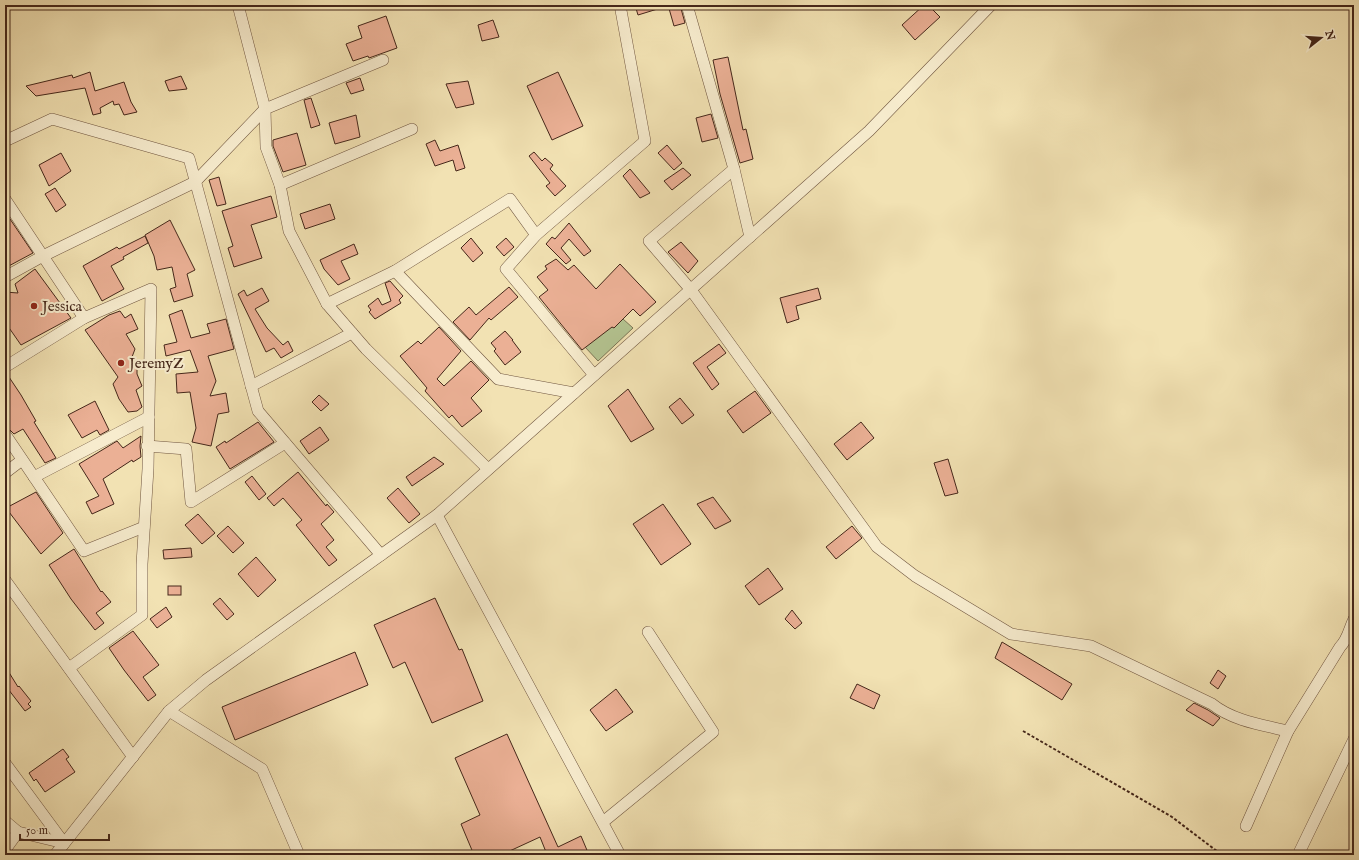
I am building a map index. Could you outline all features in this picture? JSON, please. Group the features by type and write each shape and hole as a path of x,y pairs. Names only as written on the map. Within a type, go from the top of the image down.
{"street":[{"path":"238,5 265,109 266,147 280,185 289,231 327,304 366,349 488,469"},
{"path":"594,375 506,269 536,235 645,141 620,5"},
{"path":"687,5 734,169 750,237"},
{"path":"54,855 169,711 206,680 437,515 869,131 990,5"},
{"path":"5,277 43,256 195,182 265,109 383,60"},
{"path":"5,141 52,119 189,158 258,411 381,555"},
{"path":"280,185 412,129"},
{"path":"734,169 649,241 691,290 877,547 915,576 1011,634 1091,646 1212,704 1220,711 1238,718 1288,732"},
{"path":"5,199 84,318"},
{"path":"327,304 395,271 510,199 536,235"},
{"path":"395,271 498,379 574,393"},
{"path":"5,367 84,318 151,289 149,417 147,446 148,469 142,564 142,614 69,668"},
{"path":"251,386 352,333"},
{"path":"34,477 149,417"},
{"path":"5,434 84,551 144,527"},
{"path":"147,446 186,449 191,502 285,443"},
{"path":"5,473 22,460"},
{"path":"437,515 620,855"},
{"path":"5,580 133,757"},
{"path":"1246,826 1288,732 1340,647 1346,640 1348,629 1354,618"},
{"path":"603,822 713,732 648,632"},
{"path":"169,711 262,769 300,855"},
{"path":"1298,855 1354,739"},
{"path":"5,763 64,843"},
{"path":"5,821 18,832 64,843"},
{"path":"5,850 18,832"}],"path":[{"path":"1023,731 1172,816 1222,855"}],"green space":[{"path":"572,284 614,328 623,319 633,328 598,361 585,347"}],"building":[{"path":"635,5 664,5 664,7 638,15"},
{"path":"668,5 680,5 685,23 674,26"},
{"path":"924,5 928,5 940,17 915,40 902,25"},
{"path":"386,16 397,48 369,58 368,56 353,61 346,44 362,38 358,26"},
{"path":"493,20 499,37 482,41 478,25"},
{"path":"728,57 743,130 746,129 753,159 740,163 720,94 713,60"},
{"path":"90,72 95,91 124,82 131,102 137,112 124,115 119,104 114,105 113,101 100,108 101,113 93,115 85,88 36,96 26,86 72,75 73,78"},
{"path":"558,72 583,126 552,140 527,86"},
{"path":"181,76 187,89 169,91 165,81"},
{"path":"360,78 364,90 351,94 346,83"},
{"path":"468,81 474,104 456,108 446,84"},
{"path":"311,98 320,125 311,128 304,100"},
{"path":"711,114 718,138 702,142 696,118"},
{"path":"356,115 360,137 335,144 329,123"},
{"path":"297,133 306,165 283,172 273,146 273,140"},
{"path":"435,140 440,151 458,145 465,168 456,171 453,160 435,166 426,144"},
{"path":"667,145 682,163 674,170 658,153"},
{"path":"534,152 542,161 545,158 553,165 550,169 566,186 555,196 546,186 550,183 529,156"},
{"path":"61,153 71,171 49,186 39,165"},
{"path":"683,168 691,175 672,190 664,181"},
{"path":"630,169 650,193 640,198 623,176"},
{"path":"219,177 226,204 217,206 209,180"},
{"path":"55,188 66,205 56,212 45,194"},
{"path":"271,196 277,217 251,225 262,258 234,267 228,248 233,246 222,211"},
{"path":"330,204 335,219 305,229 300,214"},
{"path":"10,219 33,253 5,268 5,222"},
{"path":"170,220 195,270 187,274 193,296 174,302 170,289 176,287 172,267 157,270 154,256 145,235"},
{"path":"569,223 591,251 584,256 569,239 561,248 571,260 566,264 546,244 552,237 555,239"},
{"path":"145,236 148,243 123,257 124,259 111,266 124,289 102,301 83,266 117,247 119,249"},
{"path":"471,238 483,253 473,262 461,248"},
{"path":"506,238 514,247 504,256 496,247"},
{"path":"681,242 698,261 688,273 668,252"},
{"path":"354,244 358,254 341,261 350,279 338,285 324,269 320,260"},
{"path":"556,259 568,270 574,265 596,289 620,264 656,302 640,316 633,309 614,328 612,327 582,350 539,297 548,290 537,277 547,269 545,266"},
{"name":"Jessica","path":"35,269 71,318 21,345 5,322 5,292 18,293 15,284"},
{"path":"390,281 403,296 399,300 401,303 375,319 369,312 371,310 368,306 378,298 382,305 391,301 385,283"},
{"path":"509,287 518,297 491,320 489,318 470,340 453,322 469,307 476,315"},
{"path":"262,288 269,301 255,309 267,328 283,345 288,341 293,351 281,358 274,348 266,352 238,294 244,290 247,296"},
{"path":"818,288 821,299 796,306 799,319 787,323 780,298"},
{"path":"182,310 191,338 210,333 207,324 226,319 234,349 208,356 216,381 210,396 226,393 229,412 218,414 211,446 192,442 196,428 190,392 177,393 176,374 198,372 190,350 166,356 164,345 177,342 169,315"},
{"name":"JeremyZ","path":"120,311 125,318 131,314 138,329 126,334 135,349 132,357 142,386 136,390 142,407 137,411 128,412 119,399 113,384 118,377 85,330 109,315"},
{"path":"439,327 461,351 437,379 444,386 471,361 489,380 471,398 482,411 462,427 452,415 449,418 425,391 427,388 400,356 418,341 421,344"},
{"path":"505,331 521,352 505,365 494,351 496,349 491,343"},
{"path":"719,344 726,353 707,367 719,384 712,390 693,363"},
{"path":"5,374 7,374 21,395 36,421 34,422 56,458 45,463 23,429 14,434 5,427"},
{"path":"628,389 654,429 631,442 608,406"},
{"path":"755,391 771,413 743,433 727,411"},
{"path":"319,395 329,404 321,411 312,402"},
{"path":"680,398 694,415 682,424 669,407"},
{"path":"95,401 109,430 100,435 97,430 82,438 68,415"},
{"path":"258,422 274,442 230,469 216,447 225,441 226,443"},
{"path":"861,422 874,438 847,460 834,444"},
{"path":"320,427 329,440 309,454 300,441"},
{"path":"141,436 141,457 133,462 132,460 103,479 114,504 92,514 86,502 99,496 79,464 117,441 123,448"},
{"path":"434,457 444,464 412,486 406,477"},
{"path":"948,459 958,493 945,496 934,463"},
{"path":"298,472 326,506 327,504 334,512 321,524 334,540 326,547 337,560 329,566 296,525 302,520 283,498 274,506 267,498"},
{"path":"252,476 266,494 259,500 245,482"},
{"path":"398,488 420,514 409,523 387,498"},
{"path":"36,492 63,533 41,554 6,508"},
{"path":"713,497 731,521 715,529 697,504"},
{"path":"663,504 691,544 661,565 633,524"},
{"path":"198,514 215,533 202,544 185,525"},
{"path":"228,526 244,543 233,553 217,536"},
{"path":"852,526 862,538 836,559 826,547"},
{"path":"191,548 192,557 164,559 163,550"},
{"path":"74,549 101,592 102,591 111,602 96,613 104,623 95,630 71,599 49,565"},
{"path":"256,557 276,580 258,597 238,574"},
{"path":"768,568 783,589 759,605 745,586"},
{"path":"168,586 181,586 181,595 168,595"},
{"path":"220,598 234,614 227,620 213,604"},
{"path":"435,598 459,650 462,649 483,701 432,723 405,662 393,668 374,625"},
{"path":"166,607 172,617 157,628 150,619"},
{"path":"792,610 802,623 795,629 785,619"},
{"path":"133,631 159,665 143,677 156,695 148,701 109,648"},
{"path":"1002,642 1072,684 1062,700 995,658"},
{"path":"355,652 368,685 235,740 222,707"},
{"path":"5,666 18,687 19,686 31,701 28,704 31,707 25,711 5,685"},
{"path":"1218,670 1226,676 1218,689 1210,683"},
{"path":"857,684 880,695 874,709 850,698"},
{"path":"616,689 633,712 606,731 590,710"},
{"path":"1194,703 1220,718 1213,726 1186,710"},
{"path":"507,734 558,847 581,836 589,855 540,855 546,852 540,837 501,855 474,855 461,824 480,815 455,758"},
{"path":"63,749 69,757 66,759 75,772 45,792 36,779 34,781 29,773"}],"place":[{"name":"Jessica","path":"34,306"},
{"name":"JeremyZ","path":"121,363"}]}
